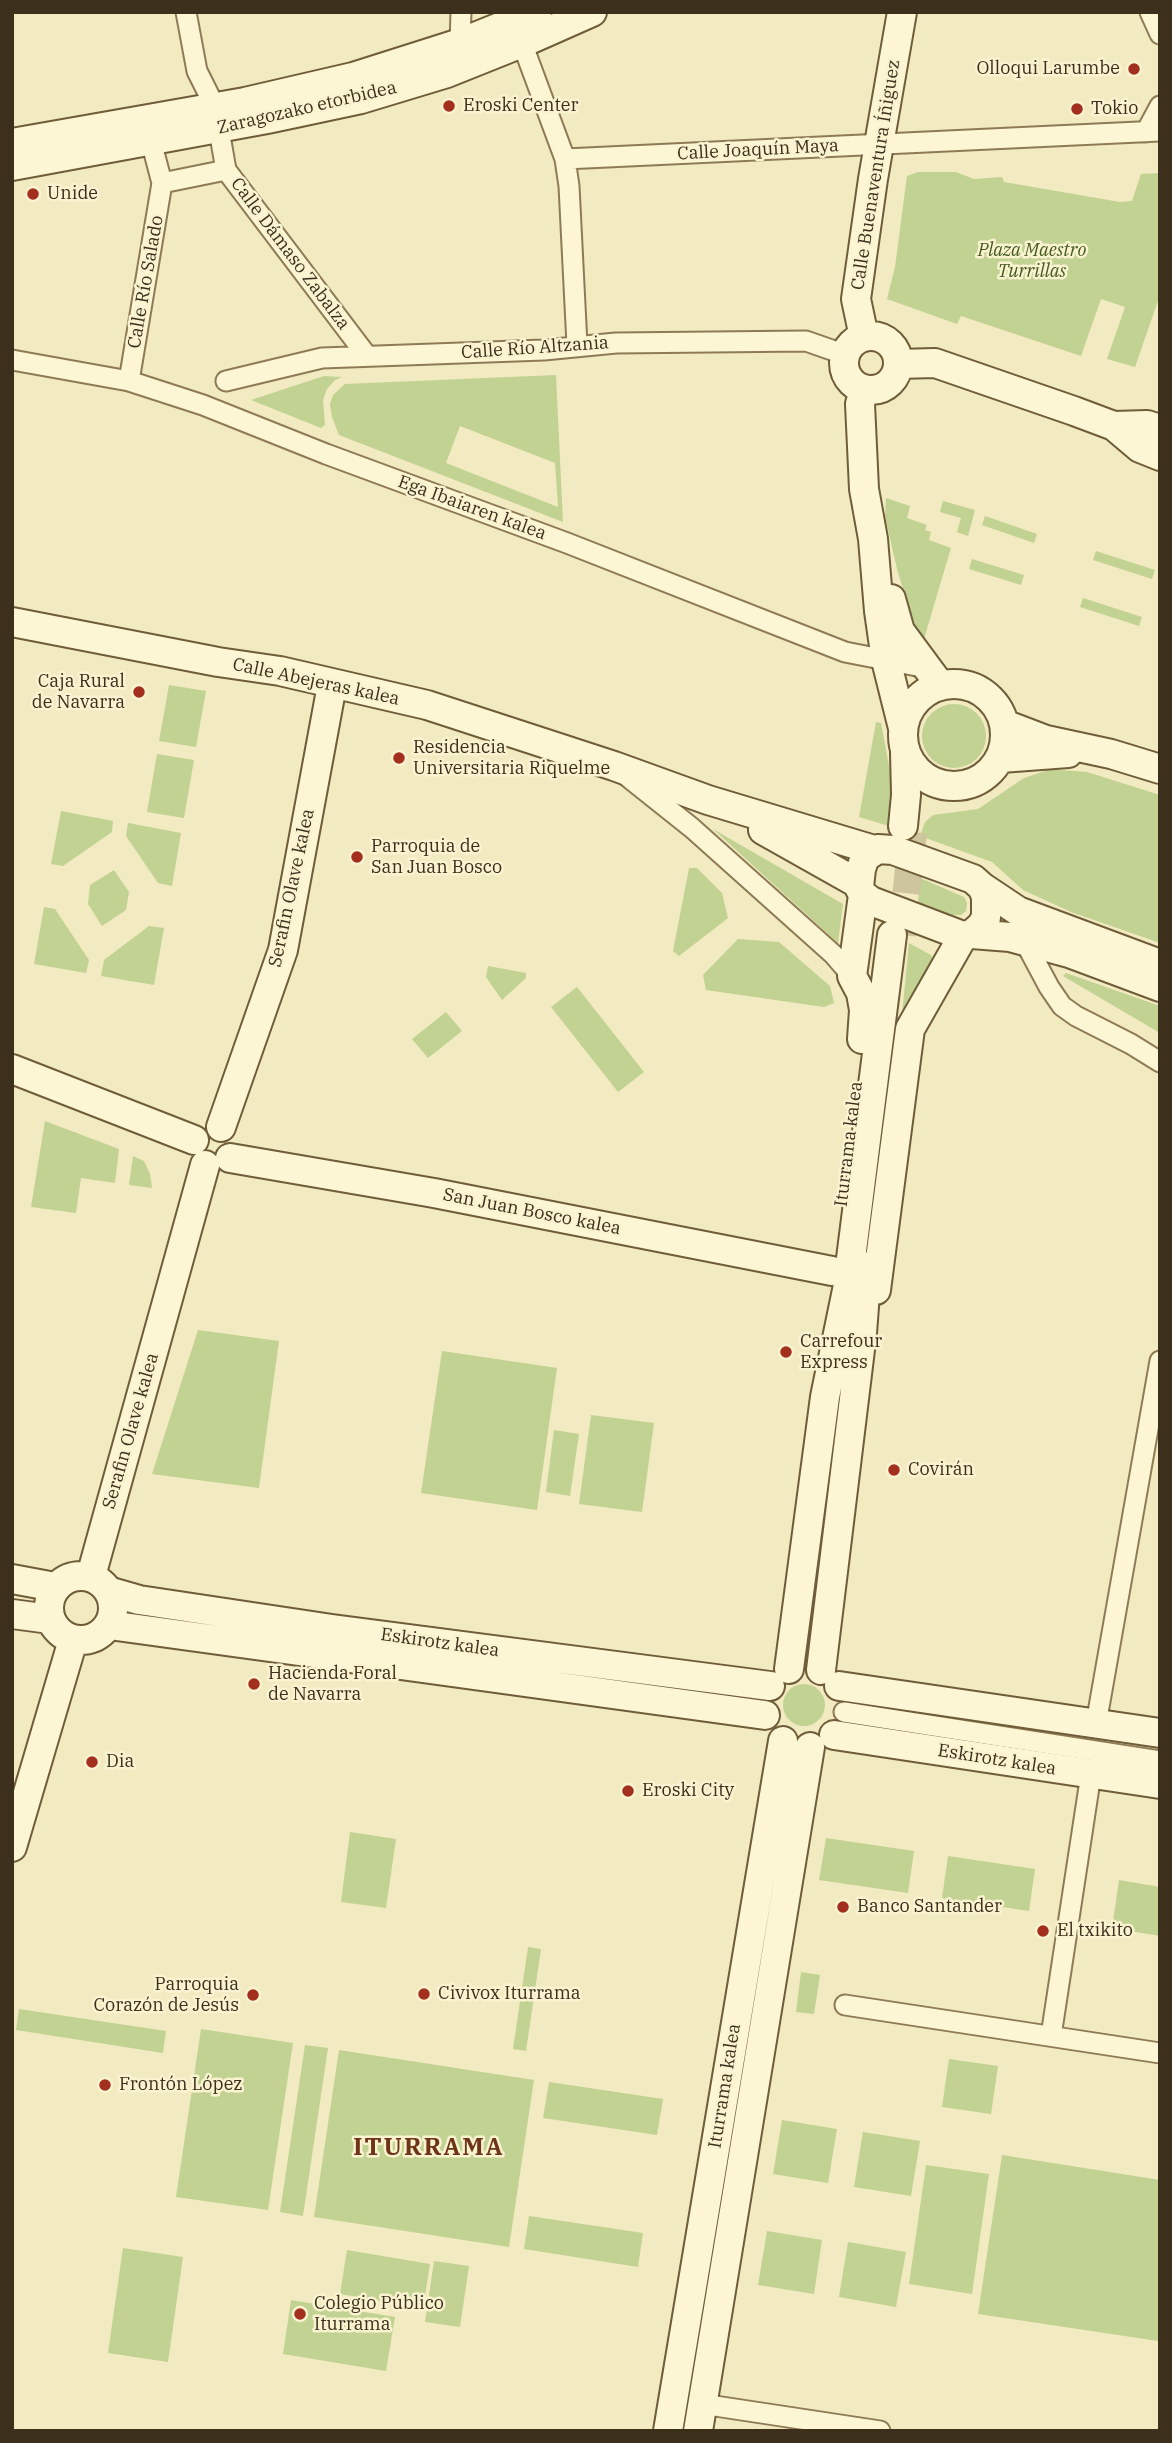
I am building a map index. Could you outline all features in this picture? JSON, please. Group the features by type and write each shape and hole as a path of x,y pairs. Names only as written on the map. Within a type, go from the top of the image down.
{"street":[{"name":"Calle Dámaso Zabalza","path":"186,12 197,71 217,117 226,170 367,356"},
{"path":"460,43 461,12"},
{"name":"Zaragozako etorbidea","path":"12,166 151,141 217,117 460,43 537,12"},
{"name":"Zaragozako etorbidea","path":"12,143 361,99 447,73 592,12"},
{"name":"Calle Buenaventura Íñiguez","path":"855,346 856,299 902,12"},
{"path":"1150,12 1160,34"},
{"path":"522,43 565,159 569,186 577,345"},
{"path":"1153,132 1160,106"},
{"name":"Calle Joaquín Maya","path":"565,159 1153,132"},
{"name":"Calle Río Salado","path":"130,381 162,183 151,141"},
{"path":"162,183 226,170"},
{"path":"873,336 888,342 894,348 898,364 893,379 887,385 872,391 850,380 844,363 855,346 873,336"},
{"name":"Calle Río Altzania","path":"226,381 322,358 531,350 577,345 806,341 855,346"},
{"name":"Ega Ibaiaren kalea","path":"12,360 130,381 203,405 845,652 886,660 934,677"},
{"path":"898,364 935,363 1114,426 1147,425 1160,429"},
{"path":"864,389 860,404 864,489 873,539 886,660 904,740 908,829 923,803 941,784"},
{"path":"1114,426 1140,449 1160,456"},
{"path":"873,539 900,631 934,677 980,691 993,701 1004,724 1005,740 1001,758 981,779 953,787 922,776 904,740 909,710 934,677"},
{"name":"Calle Abejeras kalea","path":"12,622 218,662 280,671 427,705 614,766 708,800 874,850 893,850 973,879 982,887"},
{"name":"Serafin Olave kalea","path":"221,1127 282,950 332,685"},
{"path":"1004,724 1046,740 1111,754 1160,769"},
{"path":"1001,758 1050,753 1111,754"},
{"name":"Calle Abejeras kalea","path":"614,766 692,828 834,955 852,976"},
{"name":"Calle Abejeras kalea","path":"708,800 831,866 871,901 967,935"},
{"name":"Iturrama kalea","path":"825,1396 825,1342 832,1271 864,1018 861,993 852,976 865,858 874,850"},
{"path":"982,887 1018,911 1160,964"},
{"name":"Iturrama kalea","path":"862,1332 874,1303 910,1029 967,935 981,926 986,918 986,896 982,887"},
{"path":"967,935 1010,937 1160,986"},
{"name":"Iturrama kalea","path":"700,2417 830,1710 866,1280 864,1256 896,938 847,1290 825,1396 780,1678 765,1715"},
{"path":"1025,942 1062,1006 1160,1062"},
{"path":"1049,987 1048,973 1056,950"},
{"path":"12,1069 194,1140"},
{"path":"210,1126 221,1127 229,1132 234,1150 218,1162 197,1159 193,1150 194,1140 200,1131 210,1126"},
{"name":"Serafin Olave kalea","path":"101,1584 218,1162"},
{"name":"San Juan Bosco kalea","path":"218,1162 446,1195 832,1271"},
{"path":"1096,1724 1152,1452 1160,1362"},
{"path":"71,1576 101,1584 114,1609 109,1625 99,1635 87,1640 73,1640 59,1632 50,1619 48,1602 55,1587 71,1576"},
{"path":"12,1579 55,1587"},
{"name":"Eskirotz kalea","path":"101,1584 139,1600 332,1629 780,1678 830,1710 1091,1774 1160,1784"},
{"path":"12,1614 50,1619"},
{"name":"Eskirotz kalea","path":"109,1625 765,1715"},
{"path":"12,1847 73,1640"},
{"path":"765,1715 783,1741 830,1710 1096,1724 1160,1733"},
{"name":"Eskirotz kalea","path":"830,1710 1160,1760"},
{"name":"Iturrama kalea","path":"668,2431 783,1741"},
{"path":"1051,2036 1091,1774"},
{"path":"845,2005 1160,2053"},
{"path":"700,2417 880,2431"}],"green space":[{"name":"Plaza Maestro Turrillas","path":"918,172 956,172 974,179 1002,177 1004,182 1120,202 1132,201 1141,174 1160,173 1160,295 1135,367 1107,359 1125,307 1101,299 1081,356 961,316 957,324 887,299 895,267 907,176"},
{"path":"556,375 563,522 339,435 330,404 333,395 345,384","holes":["460,426 555,463 558,507 446,463"]},
{"path":"324,376 342,377 327,389 323,400 325,425 321,428 251,400"},
{"path":"886,498 910,506 907,518 927,525 925,530 931,532 929,540 951,548 924,639 915,626 898,573 885,517"},
{"path":"943,501 975,510 968,536 957,532 961,518 940,512"},
{"path":"985,516 1037,534 1034,543 982,525"},
{"path":"1096,551 1155,570 1152,579 1093,560"},
{"path":"972,559 1024,575 1021,585 969,569"},
{"path":"1083,598 1142,617 1139,626 1080,607"},
{"path":"169,685 206,691 196,747 159,741"},
{"path":"948,704 960,704 977,713 984,724 984,748 977,759 960,768 948,768 936,763 927,754 922,742 922,730 927,718 936,709"},
{"path":"876,722 881,723 891,776 892,827 859,817"},
{"path":"157,754 194,760 184,818 147,812"},
{"path":"1051,769 1087,772 1160,795 1160,943 1071,912 1023,890 992,862 920,836 925,822 933,815 978,809 1024,778"},
{"path":"61,811 113,821 112,832 63,866 51,864"},
{"path":"128,823 181,833 172,886 158,883 126,836"},
{"path":"713,829 843,904 838,943"},
{"path":"689,868 697,868 722,893 728,918 679,956 673,951"},
{"path":"114,870 129,892 126,910 102,926 88,904 90,885"},
{"path":"920,878 964,897 967,903 966,911 961,915 951,915 918,902"},
{"path":"44,907 55,909 89,960 86,973 34,964"},
{"path":"149,926 164,928 154,985 101,976 104,960"},
{"path":"738,939 779,942 830,986 834,1003 824,1007 706,990 703,975"},
{"path":"909,943 931,955 935,962 901,1025"},
{"path":"488,966 526,973 526,978 502,1000 486,977"},
{"path":"1066,973 1160,1006 1160,1033 1063,976"},
{"path":"577,987 644,1072 618,1092 551,1007"},
{"path":"446,1012 462,1031 428,1058 412,1039"},
{"path":"45,1121 119,1149 115,1183 81,1178 76,1213 31,1207"},
{"path":"133,1156 144,1161 152,1188 129,1185"},
{"path":"198,1330 279,1341 259,1488 152,1474"},
{"path":"442,1351 557,1368 537,1510 421,1493"},
{"path":"591,1415 654,1423 642,1512 579,1504"},
{"path":"554,1430 579,1434 570,1496 546,1492"},
{"path":"804,1684 819,1690 825,1705 819,1720 804,1726 789,1720 783,1705 789,1690"},
{"path":"350,1832 396,1839 386,1908 341,1902"},
{"path":"826,1838 914,1851 908,1893 819,1880"},
{"path":"948,1856 1035,1869 1029,1911 942,1898"},
{"path":"1119,1880 1160,1887 1160,1936 1112,1928"},
{"path":"528,1947 541,1949 526,2051 513,2049"},
{"path":"801,1972 820,1975 814,2014 796,2012"},
{"path":"19,2009 166,2031 163,2053 16,2030"},
{"path":"201,2029 293,2043 268,2210 176,2197"},
{"path":"305,2045 328,2048 303,2216 280,2212"},
{"path":"339,2050 534,2080 509,2247 314,2217"},
{"path":"949,2059 998,2066 991,2114 942,2107"},
{"path":"549,2082 663,2099 657,2135 543,2118"},
{"path":"782,2120 837,2129 828,2183 773,2174"},
{"path":"863,2132 920,2141 911,2196 854,2187"},
{"path":"1002,2155 1160,2180 1158,2341 978,2314"},
{"path":"926,2165 989,2174 972,2294 909,2284"},
{"path":"529,2216 643,2233 638,2267 524,2249"},
{"path":"767,2231 822,2240 814,2294 758,2285"},
{"path":"848,2242 906,2252 896,2307 839,2297"},
{"path":"123,2248 183,2257 168,2362 108,2353"},
{"path":"347,2250 430,2264 423,2308 340,2294"},
{"path":"434,2261 469,2266 460,2327 425,2322"},
{"path":"291,2300 395,2317 386,2371 283,2354"}],"tunnel":[{"path":"902,935 913,832"}],"place":[{"name":"Olloqui Larumbe","path":"1134,69"},
{"name":"Eroski Center","path":"449,106"},
{"name":"Tokio","path":"1077,109"},
{"name":"Unide","path":"33,194"},
{"name":"Caja Rural de Navarra","path":"139,692"},
{"name":"Residencia Universitaria Riquelme","path":"399,758"},
{"name":"Parroquia de San Juan Bosco","path":"357,857"},
{"name":"Carrefour Express","path":"786,1352"},
{"name":"Covirán","path":"894,1470"},
{"name":"Hacienda Foral de Navarra","path":"254,1684"},
{"name":"Dia","path":"92,1762"},
{"name":"Eroski City","path":"628,1791"},
{"name":"Banco Santander","path":"843,1907"},
{"name":"El txikito","path":"1043,1931"},
{"name":"Civivox Iturrama","path":"424,1994"},
{"name":"Parroquia Corazón de Jesús","path":"253,1995"},
{"name":"Frontón López","path":"105,2085"},
{"name":"Colegio Público Iturrama","path":"300,2314"}],"district":[{"name":"ITURRAMA","path":"429,2148"}]}
